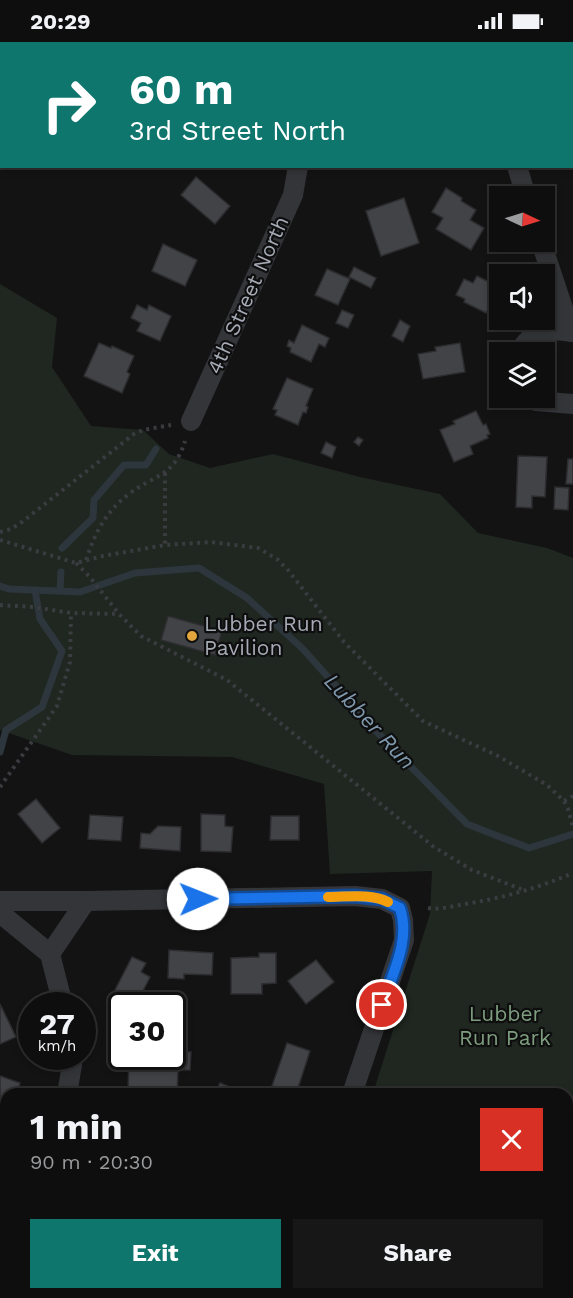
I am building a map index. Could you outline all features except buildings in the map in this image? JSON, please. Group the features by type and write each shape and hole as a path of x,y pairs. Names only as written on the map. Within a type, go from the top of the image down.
{"street":[{"name":"4th Street North","path":"191,421 293,195 298,168"},
{"path":"518,168 523,186"},
{"path":"525,342 529,336 546,330 572,332 544,252"},
{"path":"555,403 573,404"},
{"path":"0,901 355,896 382,899 400,908 404,920 404,940 354,1088"},
{"path":"50,954 86,901"},
{"path":"0,913 50,954 60,992"},
{"path":"68,1088 71,1070"}],"path":[{"path":"0,532 11,529 22,522 134,434 143,430 191,421 181,454 165,473 130,493 110,511 93,538 86,561"},
{"path":"165,473 165,545"},
{"path":"0,540 76,563 165,545 211,542 258,548 277,559 312,598 344,642 423,721 498,756 547,785 564,801 573,828"},
{"path":"76,563 141,636 227,680 434,847 472,870 526,891"},
{"path":"0,605 71,613 118,612"},
{"path":"0,787 57,706 70,662 71,613"},
{"path":"564,801 573,796"},
{"path":"428,908 436,909 479,902 526,891 573,873"}],"green space":[{"name":"Lubber Run Park","path":"0,284 57,318 52,367 91,426 143,430 169,454 210,468 273,454 360,477 440,494 478,533 547,548 573,558 573,1088 375,1088 430,914 432,871 330,874 324,784 232,757 72,755 0,730"}],"waterway":[{"path":"62,548 93,518 94,500 124,465 146,465 156,449"},
{"name":"Lubber Run","path":"0,586 9,589 80,592 135,573 199,568 247,598 303,649 375,730 467,824 529,848 573,834"},
{"path":"60,591 61,572"},
{"path":"0,752 6,730 42,707 62,651 40,619 35,590"}],"slow traffic":[{"path":"328,897 368,897 388,902"}],"place":[{"name":"Lubber Run Pavilion","path":"192,636"}],"route":[{"path":"198,899 355,896 382,899 400,908 404,920 404,940 382,1005"}]}
